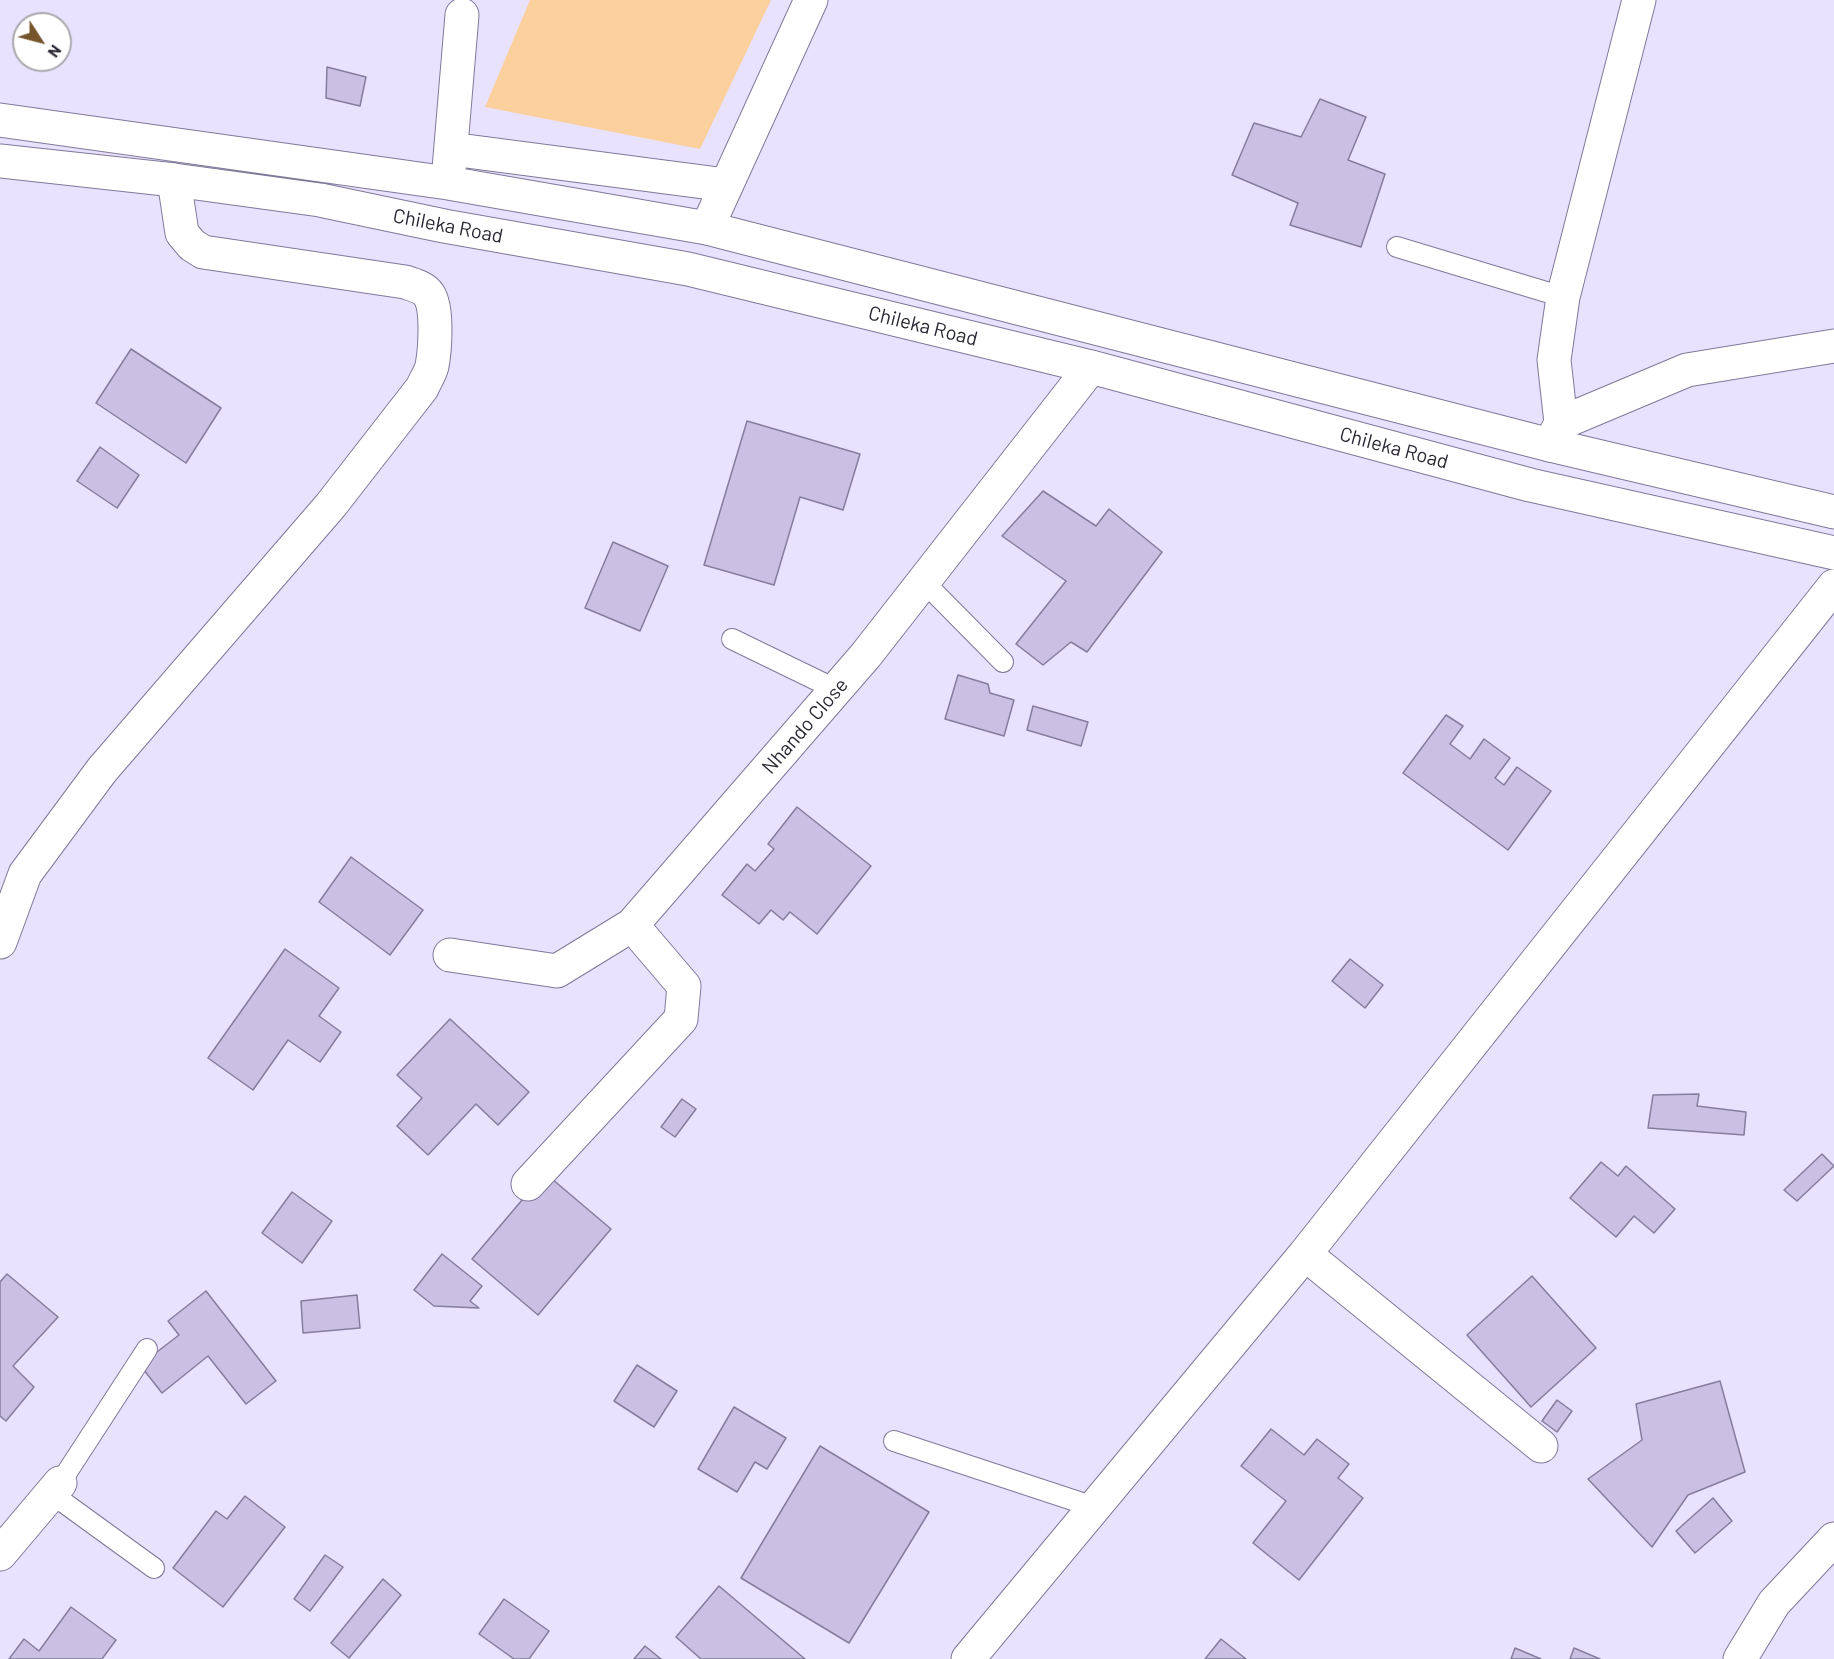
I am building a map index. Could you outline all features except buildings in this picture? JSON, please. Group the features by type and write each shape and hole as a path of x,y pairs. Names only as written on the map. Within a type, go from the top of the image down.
{"main road":[{"path":"707,228 811,0"},
{"path":"1639,0 1563,297 1554,360 1556,434 1687,370 1834,346"},
{"path":"448,183 462,15"},
{"name":"Chileka Road","path":"0,120 448,183 707,228 1556,434 1834,513"},
{"path":"451,149 726,185"},
{"name":"Chileka Road","path":"0,161 174,180 320,201 444,226 688,269 1091,366 1530,485 1834,553"},
{"path":"0,942 8,894 102,770 331,505 422,388 431,369 435,345 433,306 430,296 424,289 405,282 203,252 192,245 182,233 174,180"},
{"name":"Nhando Close","path":"450,955 557,971 632,925 837,690 924,582 1091,366"},
{"path":"968,1659 1305,1254 1834,586"},
{"path":"528,1184 681,1019 684,986 632,925"},
{"path":"1305,1254 1541,1446"},
{"path":"0,1554 56,1489"},
{"path":"1740,1659 1774,1603 1834,1539"}],"lane":[{"path":"1397,247 1563,297"},
{"path":"924,582 1003,662"},
{"path":"732,639 837,690"},
{"path":"147,1349 56,1489 154,1568"},
{"path":"894,1441 1094,1508"}],"shaded area":[{"path":"530,0 771,0 700,149 485,107"}]}
